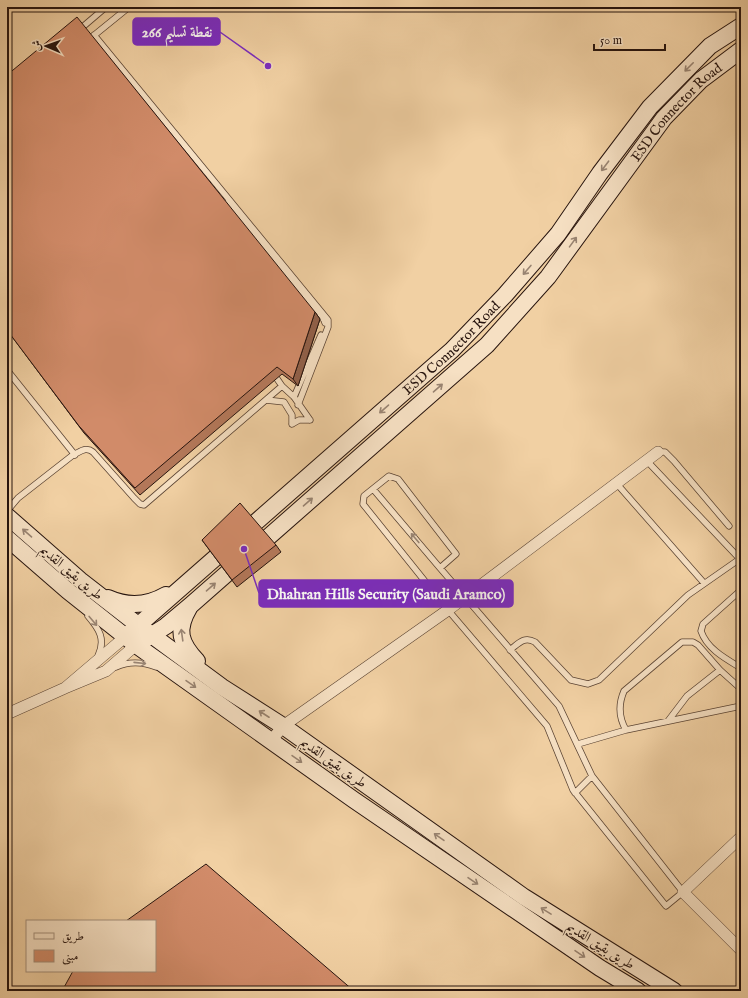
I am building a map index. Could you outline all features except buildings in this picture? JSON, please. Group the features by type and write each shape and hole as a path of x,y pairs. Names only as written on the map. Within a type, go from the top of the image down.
{"main road":[{"name":"ESD Connector Road","path":"130,641 138,625 452,350 505,295 558,234 600,173 650,106 710,46 741,26"},
{"name":"ESD Connector Road","path":"130,641 151,635 166,626 487,346 548,277 664,118 701,80 741,50"},
{"path":"331,456 344,471"},
{"name":"طريق بقيق القديم","path":"7,516 94,591 222,687 283,726 524,897 674,991"},
{"name":"طريق بقيق القديم","path":"7,538 68,591 130,641 271,741 594,963 638,991"},
{"path":"94,591 110,599 136,605 156,600 193,578"},
{"path":"191,605 183,618 181,628 184,645 222,687"}],"street":[{"path":"271,741 283,726 465,598 658,452"},
{"path":"65,688 94,663 130,641"},
{"path":"7,714 106,671 130,641"},
{"path":"741,837 683,892 741,950"}],"lane":[{"path":"71,36 106,7"},
{"path":"84,43 129,7"},
{"path":"92,37 324,320 325,326 294,397"},
{"path":"92,37 328,320 328,327 298,405"},
{"path":"266,400 284,402 292,415 292,424 299,420 310,420 298,405 294,397 282,386 274,368"},
{"path":"7,370 75,454"},
{"path":"7,511 18,498 81,450 90,450 140,504 144,505 282,386"},
{"path":"658,452 665,452 674,461 729,526"},
{"path":"510,650 524,639 529,639 536,642 571,680 588,684 599,680 688,596 740,558 647,461"},
{"path":"373,488 465,598 559,706 592,776 683,892 666,906 575,793 547,726 448,610 363,504 364,496 373,488 389,476 398,479 456,554 440,568"},
{"path":"617,484 704,583"},
{"path":"741,590 703,624 702,631 709,644 720,655 741,668"},
{"path":"68,591 99,629 102,636 102,649 94,663"},
{"path":"626,730 620,714 620,699 624,691 682,642 693,642 720,670 741,688"},
{"path":"106,671 123,664 138,662 174,672"},
{"path":"668,721 688,696 720,670"},
{"path":"578,744 626,730 741,706"},
{"path":"575,793 592,776"}],"place":[{"name":"نقطة تسليم 266","path":"268,66"},
{"name":"Dhahran Hills Security (Saudi Aramco)","path":"244,549"}]}
